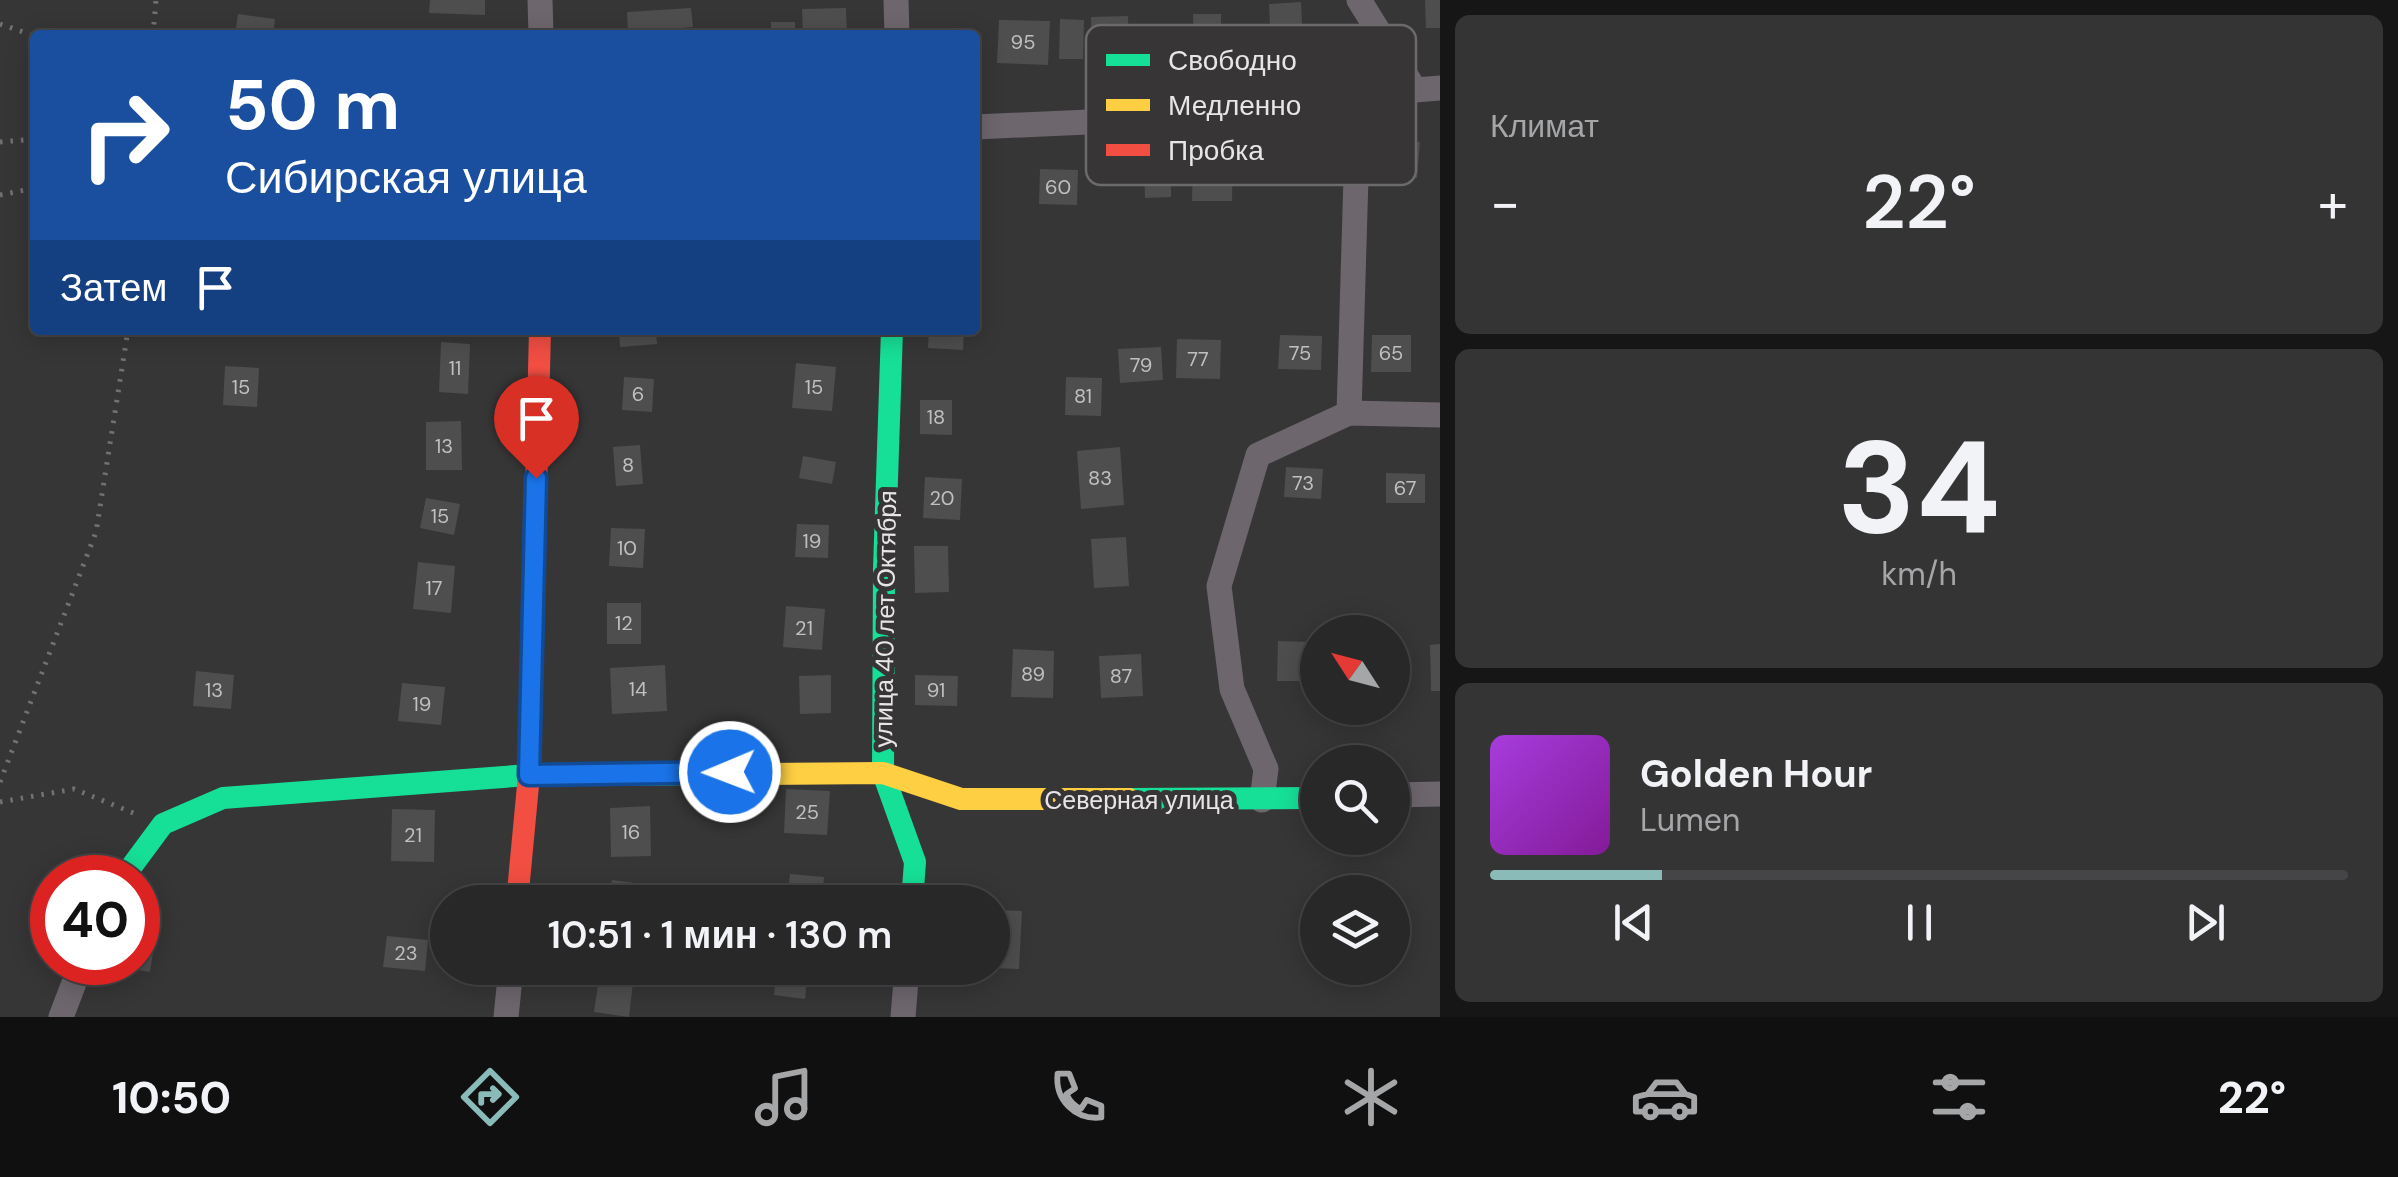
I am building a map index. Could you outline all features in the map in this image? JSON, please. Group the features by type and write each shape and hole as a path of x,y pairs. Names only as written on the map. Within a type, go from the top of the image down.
{"street":[{"path":"540,0 541,30"},
{"path":"896,0 897,30"},
{"path":"1359,0 1378,25"},
{"path":"980,127 1086,122"},
{"path":"1349,413 1356,185"},
{"path":"519,885 529,775 540,335"},
{"name":"улица 40 лет Октября","path":"892,335 884,569 883,773 915,862 913,885"},
{"path":"1262,800 1266,769 1232,690 1219,586 1258,454 1349,413 1440,415"},
{"name":"Северная улица","path":"164,824 223,798 529,775 883,773 961,799 1300,799"},
{"path":"1410,795 1440,794"},
{"path":"140,855 164,824"},
{"path":"62,1017 74,985"},
{"path":"506,1017 509,985"},
{"path":"903,1017 906,985"}],"path":[{"path":"153,30 156,0"},
{"path":"0,24 30,34"},
{"path":"0,142 30,139"},
{"path":"0,195 30,189"},
{"path":"0,782 96,532 127,335"},
{"path":"0,802 74,790 164,824"}],"building":[{"path":"430,0 485,0 485,15 429,13"},
{"path":"1425,0 1440,0 1440,28 1426,28"},
{"path":"1301,2 1302,25 1270,25 1269,4"},
{"path":"691,8 693,27 628,30 627,12"},
{"path":"846,8 847,30 803,30 802,9"},
{"path":"238,14 275,19 274,30 236,30"},
{"path":"1193,14 1221,14 1221,25 1193,25"},
{"path":"1128,16 1128,25 1091,25 1091,17"},
{"path":"1060,19 1084,20 1083,59 1059,59"},
{"path":"999,20 1050,21 1048,65 997,63"},
{"path":"771,22 795,22 795,30 771,30"},
{"path":"1416,142 1420,142 1416,178"},
{"path":"1040,169 1078,170 1077,205 1039,204"},
{"path":"1145,185 1171,185 1171,197 1145,198"},
{"path":"1192,185 1232,185 1232,201 1192,201"},
{"path":"619,335 656,335 657,344 620,347"},
{"path":"929,335 964,335 963,350 928,348"},
{"path":"1280,335 1322,336 1321,370 1278,369"},
{"path":"1372,335 1411,335 1411,372 1371,372"},
{"path":"1177,339 1221,340 1220,379 1176,378"},
{"path":"441,342 470,344 468,394 439,392"},
{"path":"1161,347 1163,380 1120,383 1118,349"},
{"path":"796,363 836,367 832,411 792,408"},
{"path":"225,366 259,368 257,407 223,405"},
{"path":"624,377 654,379 652,412 622,410"},
{"path":"1066,377 1102,378 1101,416 1065,415"},
{"path":"920,400 952,400 952,435 920,434"},
{"path":"461,421 462,470 426,470 426,422"},
{"path":"640,445 643,484 616,486 613,447"},
{"path":"1120,447 1124,505 1081,509 1077,451"},
{"path":"803,456 836,462 832,484 799,478"},
{"path":"1286,467 1323,469 1321,499 1284,497"},
{"path":"1386,473 1425,474 1425,503 1386,503"},
{"path":"925,477 962,479 960,520 923,518"},
{"path":"426,498 460,504 454,535 420,528"},
{"path":"797,524 829,525 828,558 795,557"},
{"path":"611,528 645,529 643,568 609,566"},
{"path":"1126,537 1129,586 1094,588 1091,539"},
{"path":"914,546 948,546 949,592 915,593"},
{"path":"418,562 455,566 451,613 413,609"},
{"path":"607,603 641,603 641,644 607,644"},
{"path":"786,606 825,609 822,650 783,647"},
{"path":"1278,641 1300,642 1300,681 1277,681"},
{"path":"1440,644 1440,691 1431,691 1430,645"},
{"path":"1013,649 1054,651 1053,698 1011,697"},
{"path":"1141,654 1143,696 1101,698 1099,656"},
{"path":"665,665 667,711 612,714 610,668"},
{"path":"196,671 234,675 231,709 193,706"},
{"path":"831,675 831,713 800,714 799,676"},
{"path":"915,675 958,676 957,706 915,705"},
{"path":"402,683 445,687 441,725 398,721"},
{"path":"786,789 830,791 827,835 784,833"},
{"path":"650,806 651,856 611,857 610,808"},
{"path":"392,809 435,810 434,862 391,861"},
{"path":"790,874 824,877 823,885 789,885"},
{"path":"612,880 642,884 642,885 611,885"},
{"path":"1010,911 1022,911 1019,969 1010,969"},
{"path":"387,936 428,940 425,971 383,967"},
{"path":"598,985 633,985 629,1017 594,1012"},
{"path":"775,985 806,985 805,999 774,995"}],"traffic: fast":[{"path":"892,335 884,569 883,773 915,862 913,885"},
{"path":"140,855 163,824 223,798 529,775 754,774"},
{"path":"1129,799 1300,798"}],"traffic: slow":[{"path":"754,774 883,773 961,799 1129,799"}],"traffic: jam":[{"path":"519,885 529,775 540,335"}],"route":[{"path":"536,478 529,775 730,772"}]}
